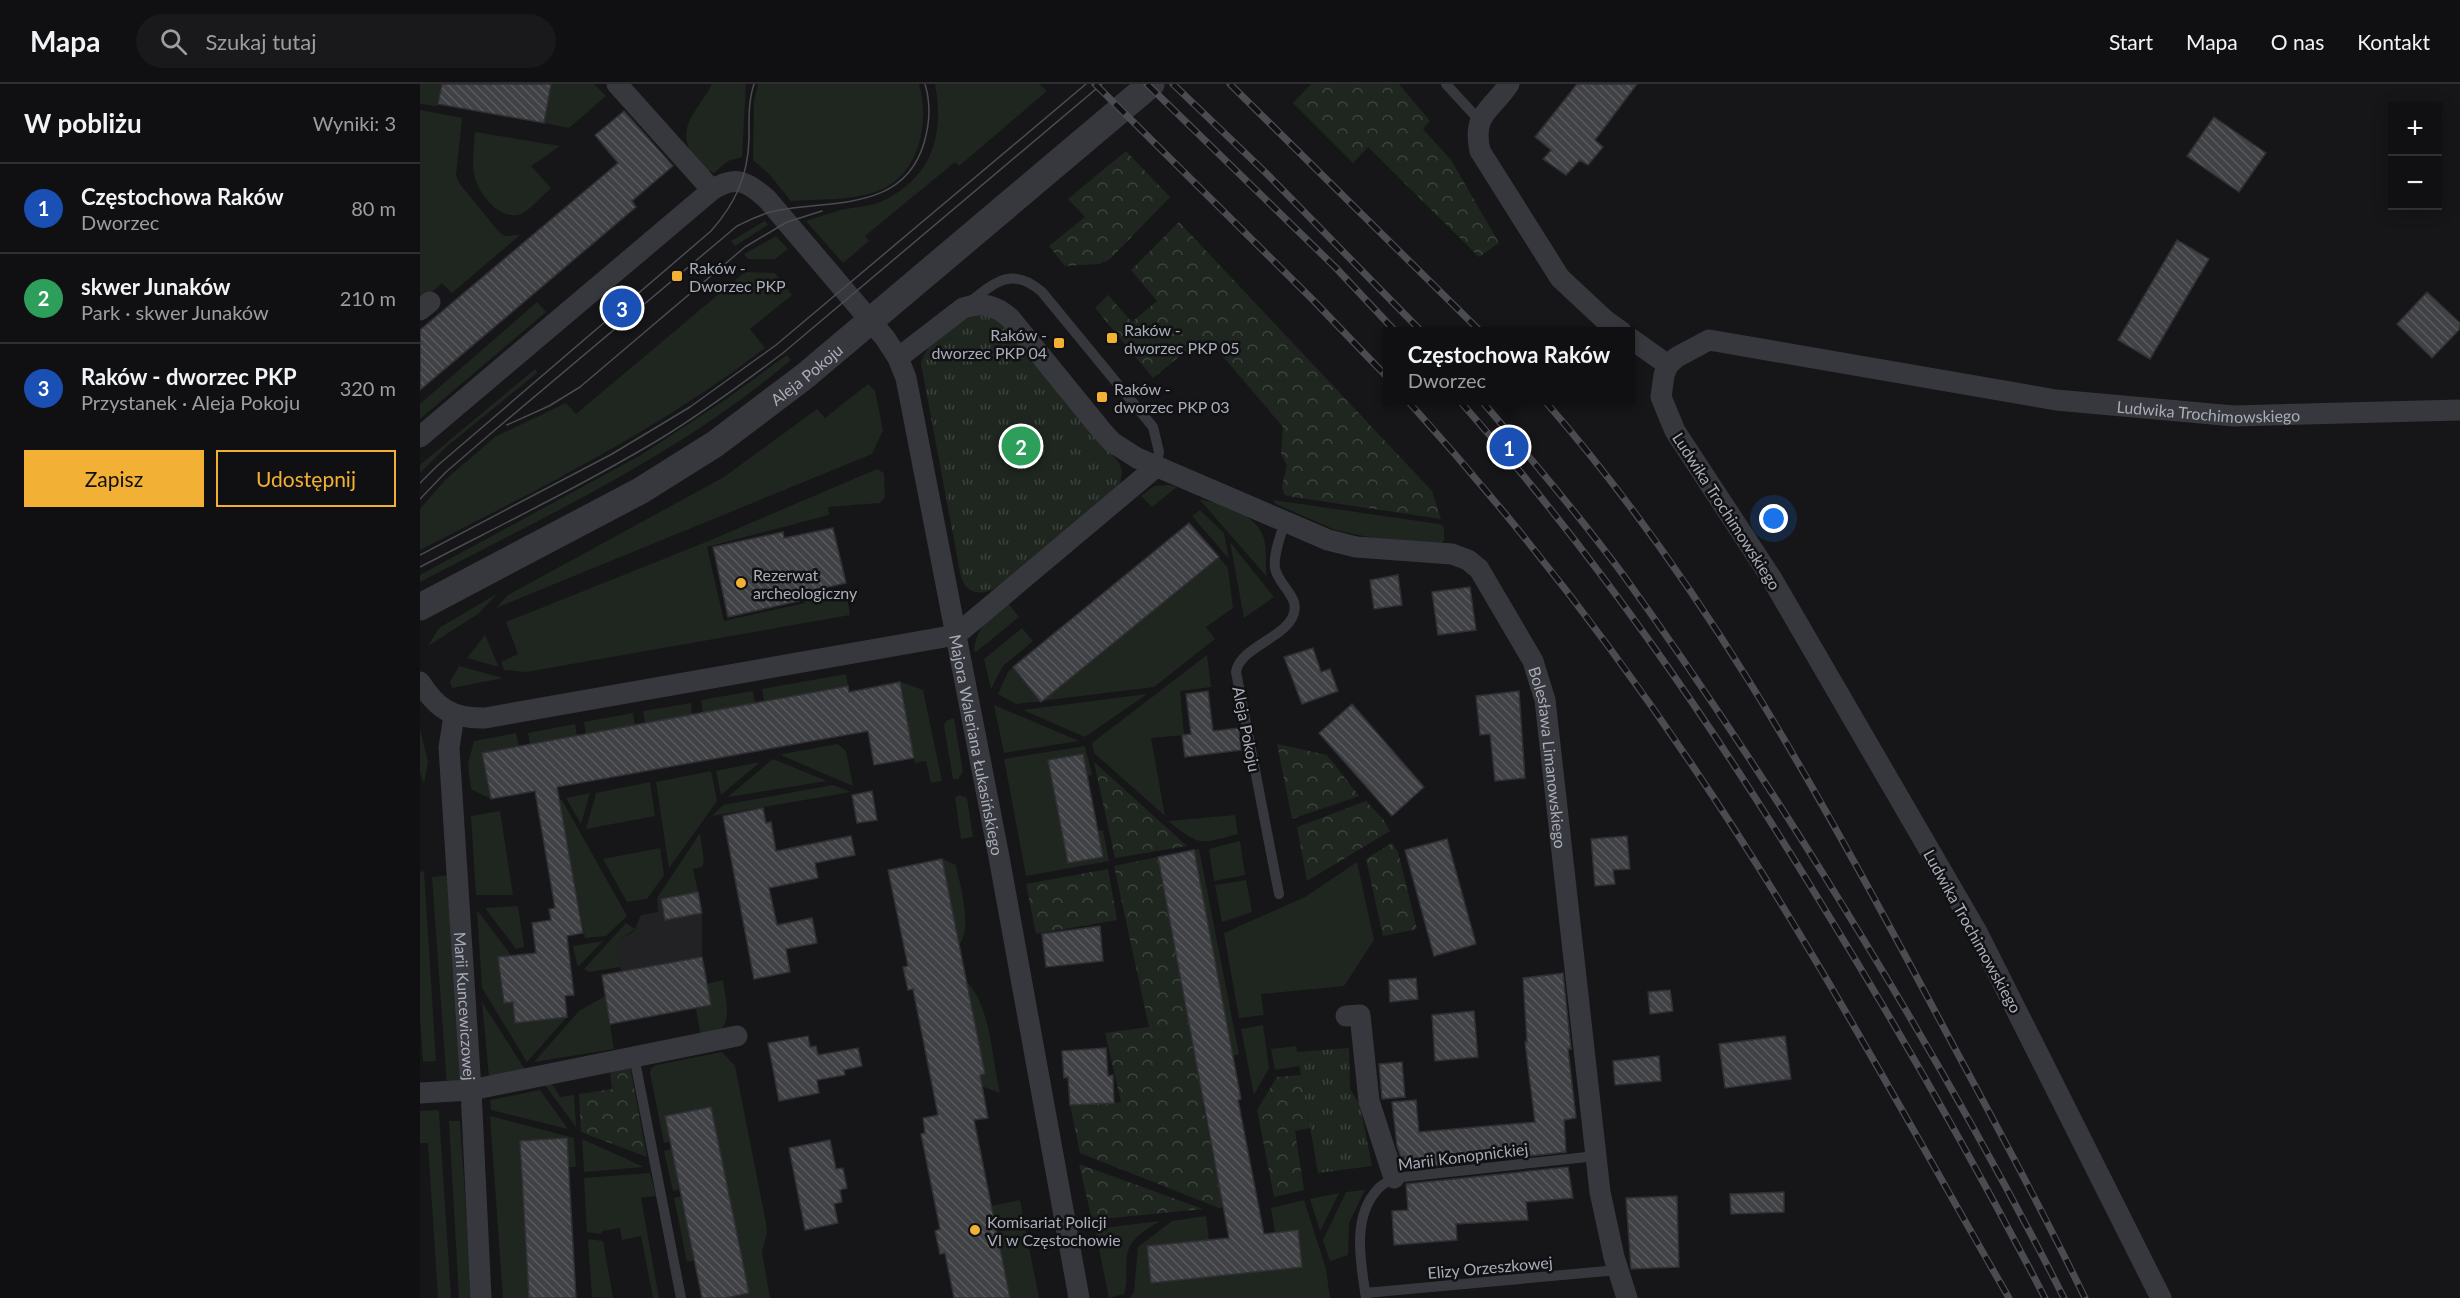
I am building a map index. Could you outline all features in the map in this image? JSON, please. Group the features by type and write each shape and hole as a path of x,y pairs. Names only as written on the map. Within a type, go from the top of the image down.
{"street":[{"path":"617,84 712,190"},
{"name":"Aleja Pokoju","path":"420,607 676,470 760,411 805,376 1151,84"},
{"path":"1503,87 1479,120 1476,135 1480,152 1560,278 1616,327"},
{"path":"420,437 712,190 733,180 756,189 767,198 885,338 898,358 906,378 956,634 1156,467"},
{"name":"Bolesława Limanowskiego","path":"963,308 975,304 988,305 1001,310 1112,442 1156,467 1328,540 1356,547 1452,554 1479,569 1533,662 1545,700 1600,1192 1618,1270 1627,1298"},
{"path":"898,358 963,308"},
{"name":"Ludwika Trochimowskiego","path":"2161,1298 1977,932 1772,579 1675,431 1661,397 1664,375 1668,365 1677,357 1709,340 2056,400 2234,416 2460,410"},
{"path":"1635,342 1668,365"},
{"name":"Majora Waleriana Łukasińskiego","path":"454,715 485,718 956,634 1079,1298"},
{"path":"420,682 431,698 454,715"},
{"name":"Marii Kuncewiczowej","path":"454,715 449,748 471,1090 481,1298"},
{"path":"1346,1016 1360,1015 1369,1101 1394,1178"},
{"path":"420,1093 471,1090 737,1036"}],"lane":[{"path":"1446,84 1479,120"},
{"path":"963,308 1002,279 1014,278 1034,285 1153,427 1159,452 1156,467"},
{"name":"Aleja Pokoju","path":"1279,894 1236,672 1240,660 1286,626 1293,617 1292,595 1278,577 1275,568 1275,557 1284,523"},
{"path":"634,1056 681,1298"},
{"name":"Marii Konopnickiej","path":"1366,1295 1360,1255 1361,1229 1366,1207 1378,1189 1394,1178 1596,1156"},
{"name":"Elizy Orzeszkowej","path":"1366,1295 1618,1270"}],"shaded area":[{"path":"698,891 702,913 702,957 711,1005 610,1024 601,976 621,972 615,942 634,931 641,915 658,912 657,898"}],"green space":[{"path":"420,84 442,84 437,106 420,104"},
{"path":"551,84 594,84 606,96 569,128 544,123"},
{"path":"712,84 746,84 742,157 728,161 714,173 700,165 695,159 686,138 689,122"},
{"path":"758,84 919,84 923,114 922,130 912,160 904,173 878,191 846,198 791,201 769,174 753,160 754,101"},
{"path":"935,84 1039,84 1047,91 959,166 955,162 865,236 869,241 843,263 806,221 841,210 878,203 911,182 930,155 935,139 938,103"},
{"path":"1311,84 1399,84 1430,121 1423,129 1451,160 1499,243 1479,257 1368,147 1353,163 1293,103"},
{"path":"420,110 462,118 456,175 459,183 499,232 505,236 520,235 452,293 442,283 420,303"},
{"path":"475,132 560,146 531,166 551,188 523,213 515,215 499,211 485,198 476,182 473,164"},
{"path":"1126,151 1170,197 1109,260 1099,264 1065,266 1049,246 1085,217 1068,199"},
{"path":"765,221 768,225 735,246 731,241"},
{"path":"1179,222 1432,491 1441,519 1284,494 1282,486 1287,466 1281,453 1283,427 1209,340 1190,355 1186,351 1153,378 1095,308 1108,295 1132,322 1157,301 1131,270"},
{"path":"776,236 788,249 775,259 748,259 744,254"},
{"path":"745,272 775,273 792,295 750,329 765,348 725,378 641,432 554,481 420,550 420,509 446,479 495,437 566,403 576,414"},
{"path":"537,302 546,312 420,419 420,404"},
{"path":"973,315 987,316 1006,326 1119,463 1122,471 1120,485 996,588 979,593 970,590 961,577 921,364 928,349 941,335 958,322"},
{"path":"787,355 791,360 748,394 659,454 564,507 420,582 420,575 641,455 722,402"},
{"path":"535,369 537,373 446,447 420,473 420,465"},
{"path":"868,384 875,391 883,430 872,454 496,608 508,595 724,477 817,409 825,418"},
{"path":"877,469 884,473 885,498 880,503 828,507 829,515 707,547 724,621 805,603 804,598 846,589 850,615 526,672 504,670 501,662 518,654 506,622 706,542"},
{"path":"1154,486 1177,487 1152,507 1141,496"},
{"path":"1199,499 1228,507 1255,523 1264,539 1267,577"},
{"path":"1273,500 1439,524 1444,527 1444,540 1441,544 1401,544 1335,530 1276,504"},
{"path":"1200,510 1224,533 1229,559 1192,516"},
{"path":"1230,542 1274,597 1244,618"},
{"path":"1219,557 1228,568 1233,608 1206,627 1215,639 1154,687 1043,701"},
{"path":"498,593 478,614 428,646 439,628"},
{"path":"1008,603 1019,617 976,652 974,651 981,629"},
{"path":"1022,628 1033,641 1003,666 991,689 984,659"},
{"path":"485,635 499,667 467,658"},
{"path":"1207,655 1211,687 1180,691 1184,735 1151,738 1165,816 1094,753 1092,743"},
{"path":"459,666 503,678 452,688 450,682"},
{"path":"1013,667 1040,701 1016,704 998,694 1008,672"},
{"path":"846,674 848,686 764,702 762,689"},
{"path":"901,682 923,690 942,781 931,783 926,761 915,763"},
{"path":"753,691 755,703 703,713 701,700"},
{"path":"1147,694 1085,737 1023,710"},
{"path":"691,703 692,715 645,723 643,711"},
{"path":"994,705 1079,741 1004,753"},
{"path":"633,713 635,725 586,734 584,722"},
{"path":"954,718 963,772 958,779 953,779 944,726 946,721"},
{"path":"575,724 577,735 530,744 528,733"},
{"path":"420,729 428,762 424,783 420,772"},
{"path":"516,733 519,746 482,753 491,799 471,789 468,764 474,741"},
{"path":"838,744 846,751 853,786 782,754"},
{"path":"1277,744 1327,755 1359,796 1292,819"},
{"path":"1085,746 1092,775 1087,776 1083,754 1048,761 1068,863 1103,856 1098,831 1103,830 1109,861 1026,876 1004,759"},
{"path":"773,759 827,781 728,797"},
{"path":"760,762 721,795 716,771"},
{"path":"1094,762 1187,846 1115,858"},
{"path":"711,771 717,801 669,868 656,782"},
{"path":"650,782 655,816 586,829 596,793"},
{"path":"833,785 851,792 712,816 723,805"},
{"path":"590,793 581,824 566,798"},
{"path":"960,795 967,798 973,837 961,839 955,797"},
{"path":"559,800 562,800 627,916 606,936 585,938"},
{"path":"1366,801 1383,819 1390,831 1307,881 1297,827"},
{"path":"500,811 513,895 476,895 471,816"},
{"path":"1235,815 1238,834 1207,841 1194,839 1168,821"},
{"path":"700,833 704,862 702,867 693,869 698,892 657,898"},
{"path":"1240,841 1245,875 1214,881 1209,849"},
{"path":"1392,843 1398,852 1417,929 1383,936 1366,859"},
{"path":"660,848 664,875 647,899 627,902 603,859"},
{"path":"1199,849 1239,1054 1233,1056 1194,850"},
{"path":"1158,857 1223,1207 1219,1208 1080,1153 1070,1105 1121,1102 1105,1033 1149,1027 1114,866"},
{"path":"942,859 956,865 962,895 965,928 959,945"},
{"path":"1357,862 1374,940 1344,986 1261,994 1264,1015 1239,1018 1224,933 1305,897"},
{"path":"1108,869 1117,920 1036,934 1026,884"},
{"path":"424,871 436,1061 423,1062 420,1015 420,872"},
{"path":"449,875 461,1085 447,1086 432,877"},
{"path":"1246,880 1252,912 1222,922 1215,885"},
{"path":"518,906 524,947 516,949 485,908"},
{"path":"477,910 511,955 498,958 503,1002 513,1002 515,1023 567,1017 527,1062 482,988"},
{"path":"626,923 635,929 616,942 620,967 589,972 584,969"},
{"path":"603,941 579,966 577,965 573,946"},
{"path":"723,980 727,1018 722,1028 701,1038 696,1008 711,1005 707,984"},
{"path":"967,982 975,993 986,1019 1000,1093 981,1086 934,1095 932,1085 985,1074"},
{"path":"605,996 614,1049 534,1062 579,1011"},
{"path":"482,1002 526,1071 489,1077"},
{"path":"1263,1025 1269,1068 1254,1095 1241,1029"},
{"path":"1296,1046 1300,1066 1275,1070 1271,1049"},
{"path":"1349,1048 1350,1089 1360,1105 1372,1166 1318,1173 1297,1052"},
{"path":"722,1052 735,1066 766,1223 767,1233 762,1252 770,1298 726,1298 749,1293 671,1141 664,1143 650,1073 656,1065"},
{"path":"630,1066 647,1157 581,1132 579,1094 612,1089 610,1071"},
{"path":"1301,1075 1310,1128 1295,1131 1304,1190 1274,1197 1257,1110 1277,1077"},
{"path":"549,1079 560,1097 574,1095 576,1127 542,1081"},
{"path":"540,1090 568,1129 491,1110 490,1100"},
{"path":"438,1110 451,1298 438,1298 428,1143 420,1143 420,1111"},
{"path":"490,1116 574,1138 576,1167 569,1167 520,1142 529,1298 503,1298"},
{"path":"449,1121 460,1121 472,1298 459,1298"},
{"path":"582,1139 644,1167 584,1172"},
{"path":"672,1149 680,1189 673,1191 664,1151"},
{"path":"1079,1164 1203,1209 1092,1220"},
{"path":"650,1173 656,1196 641,1198 659,1298 653,1298 641,1236 622,1240 620,1228 602,1231 601,1234 587,1232 584,1178"},
{"path":"1365,1190 1349,1223 1348,1255 1330,1261 1323,1240 1346,1192"},
{"path":"1339,1193 1320,1231 1310,1199"},
{"path":"681,1196 695,1260 687,1262 674,1198"},
{"path":"1020,1200 1023,1217 994,1222 991,1206"},
{"path":"1304,1200 1326,1269 1330,1298 1130,1298 1134,1292 1138,1247 1172,1221 1206,1216 1209,1240 1147,1246 1151,1283 1301,1267 1298,1230 1275,1233 1271,1208"},
{"path":"1160,1221 1133,1241 1127,1256 1124,1294 1109,1298 1095,1229"},
{"path":"1025,1227 1039,1298 1010,1298 996,1232"},
{"path":"588,1239 603,1241 613,1298 592,1297"}],"building":[{"path":"442,84 551,84 544,123 438,104"},
{"path":"1577,84 1637,84 1595,140 1603,147 1588,165 1580,160 1566,175 1543,159 1551,150 1535,137"},
{"path":"624,111 673,166 632,201 636,207 420,390 420,330 618,163 595,135"},
{"path":"2214,117 2266,153 2239,192 2187,156"},
{"path":"2177,240 2209,259 2150,359 2118,340"},
{"path":"2427,292 2460,323 2460,329 2432,358 2397,324"},
{"path":"1189,523 1219,557 1041,702 1013,667"},
{"path":"833,528 846,583 797,594 799,601 728,617 713,547 783,532 784,538"},
{"path":"1398,575 1402,605 1374,609 1370,580"},
{"path":"1470,587 1476,630 1438,635 1432,592"},
{"path":"1313,648 1321,672 1330,669 1338,691 1302,704 1284,657"},
{"path":"900,682 914,758 874,765 868,731 557,787 583,933 567,936 574,995 565,996 567,1017 515,1023 513,1002 504,1003 498,957 536,953 532,923 551,920 549,909 555,908 535,791 491,799 482,753 848,686 849,692"},
{"path":"1208,691 1213,731 1239,728 1241,750 1185,757 1182,735 1191,734 1186,694"},
{"path":"1519,691 1525,778 1495,781 1490,734 1480,735 1476,696"},
{"path":"1352,704 1424,787 1392,816 1319,733"},
{"path":"1083,754 1103,857 1068,863 1048,760"},
{"path":"872,791 877,820 857,823 852,795"},
{"path":"763,808 766,823 771,822 776,851 851,836 855,855 815,863 818,878 769,888 777,925 812,918 817,943 786,949 790,972 754,979 723,816"},
{"path":"1627,836 1630,869 1613,870 1615,884 1595,886 1591,839"},
{"path":"1447,839 1476,944 1434,956 1405,850"},
{"path":"1194,850 1264,1234 1298,1230 1302,1267 1151,1283 1147,1246 1229,1238 1158,857"},
{"path":"942,859 985,1074 980,1075 988,1118 974,1120 1010,1298 954,1298 945,1253 940,1254 935,1231 940,1229 921,1134 925,1133 923,1118 938,1115 913,989 908,990 903,967 908,966 888,870"},
{"path":"698,892 702,913 665,920 661,899"},
{"path":"1100,926 1103,961 1046,967 1042,934"},
{"path":"702,957 711,1005 610,1024 602,975"},
{"path":"1563,973 1571,1049 1568,1049 1576,1118 1564,1120 1566,1152 1405,1169 1404,1156 1401,1157 1397,1146 1392,1102 1416,1100 1419,1132 1535,1122 1525,1042 1527,1042 1523,978"},
{"path":"1416,978 1418,999 1390,1002 1389,980"},
{"path":"1670,990 1673,1011 1650,1014 1648,992"},
{"path":"1474,1011 1478,1057 1435,1061 1432,1015"},
{"path":"808,1036 810,1047 816,1046 818,1055 858,1048 862,1066 844,1070 845,1075 817,1080 819,1093 779,1101 768,1043"},
{"path":"1785,1036 1791,1079 1725,1088 1719,1044"},
{"path":"1106,1048 1108,1076 1113,1075 1114,1103 1070,1105 1068,1077 1064,1078 1062,1051"},
{"path":"1659,1056 1661,1081 1615,1085 1613,1061"},
{"path":"1402,1062 1405,1097 1382,1099 1379,1064"},
{"path":"711,1107 749,1293 726,1298 702,1298 665,1116"},
{"path":"567,1138 576,1298 529,1298 520,1141"},
{"path":"830,1140 836,1169 843,1168 847,1188 840,1190 842,1202 834,1204 838,1223 805,1230 789,1148"},
{"path":"1568,1167 1573,1198 1526,1202 1528,1220 1456,1224 1457,1240 1394,1245 1392,1211 1408,1210 1406,1184"},
{"path":"1784,1192 1784,1212 1731,1214 1730,1194"},
{"path":"1677,1196 1679,1267 1631,1269 1626,1198"}],"tram line":[{"path":"420,483 711,231 733,200 743,177 748,152 750,105 754,84"},
{"path":"420,499 446,472 737,226 774,211 864,198 884,191 901,181 914,165 926,136 929,106 925,84"},
{"path":"420,555 612,454 690,407 776,345 1086,84"},
{"path":"420,567 626,459 672,432 720,399 783,353 1102,84"},
{"path":"507,425 549,406 580,387 745,247 787,222 822,211"}],"railway":[{"path":"1095,84 1313,300 1383,373"},
{"path":"1147,84 1336,268 1391,327"},
{"path":"1173,84 1266,173 1417,327"},
{"path":"1230,84 1476,327"},
{"path":"1412,405 1446,443 1556,578 1626,670 1692,765 1776,895 1816,962 2009,1298"},
{"path":"1463,405 1510,460 1607,583 1698,710 1741,776 1824,908 1910,1052 2045,1298"},
{"path":"1485,405 1572,509 1624,576 1774,797 1917,1029 1978,1135 2064,1298"},
{"path":"1548,405 1600,467 1652,537 1702,608 1749,681 1880,908 2085,1298"}],"place":[{"name":"Raków - Dworzec PKP","path":"677,276"},
{"name":"Raków - dworzec PKP","path":"622,308"},
{"name":"Raków - dworzec PKP 05","path":"1112,338"},
{"name":"Raków - dworzec PKP 04","path":"1059,343"},
{"name":"Raków - dworzec PKP 03","path":"1102,397"},
{"name":"skwer Junaków","path":"1021,446"},
{"name":"Częstochowa Raków","path":"1509,447"},
{"name":"Rezerwat archeologiczny","path":"741,583"},
{"name":"Komisariat Policji VI w Częstochowie","path":"975,1230"}]}
